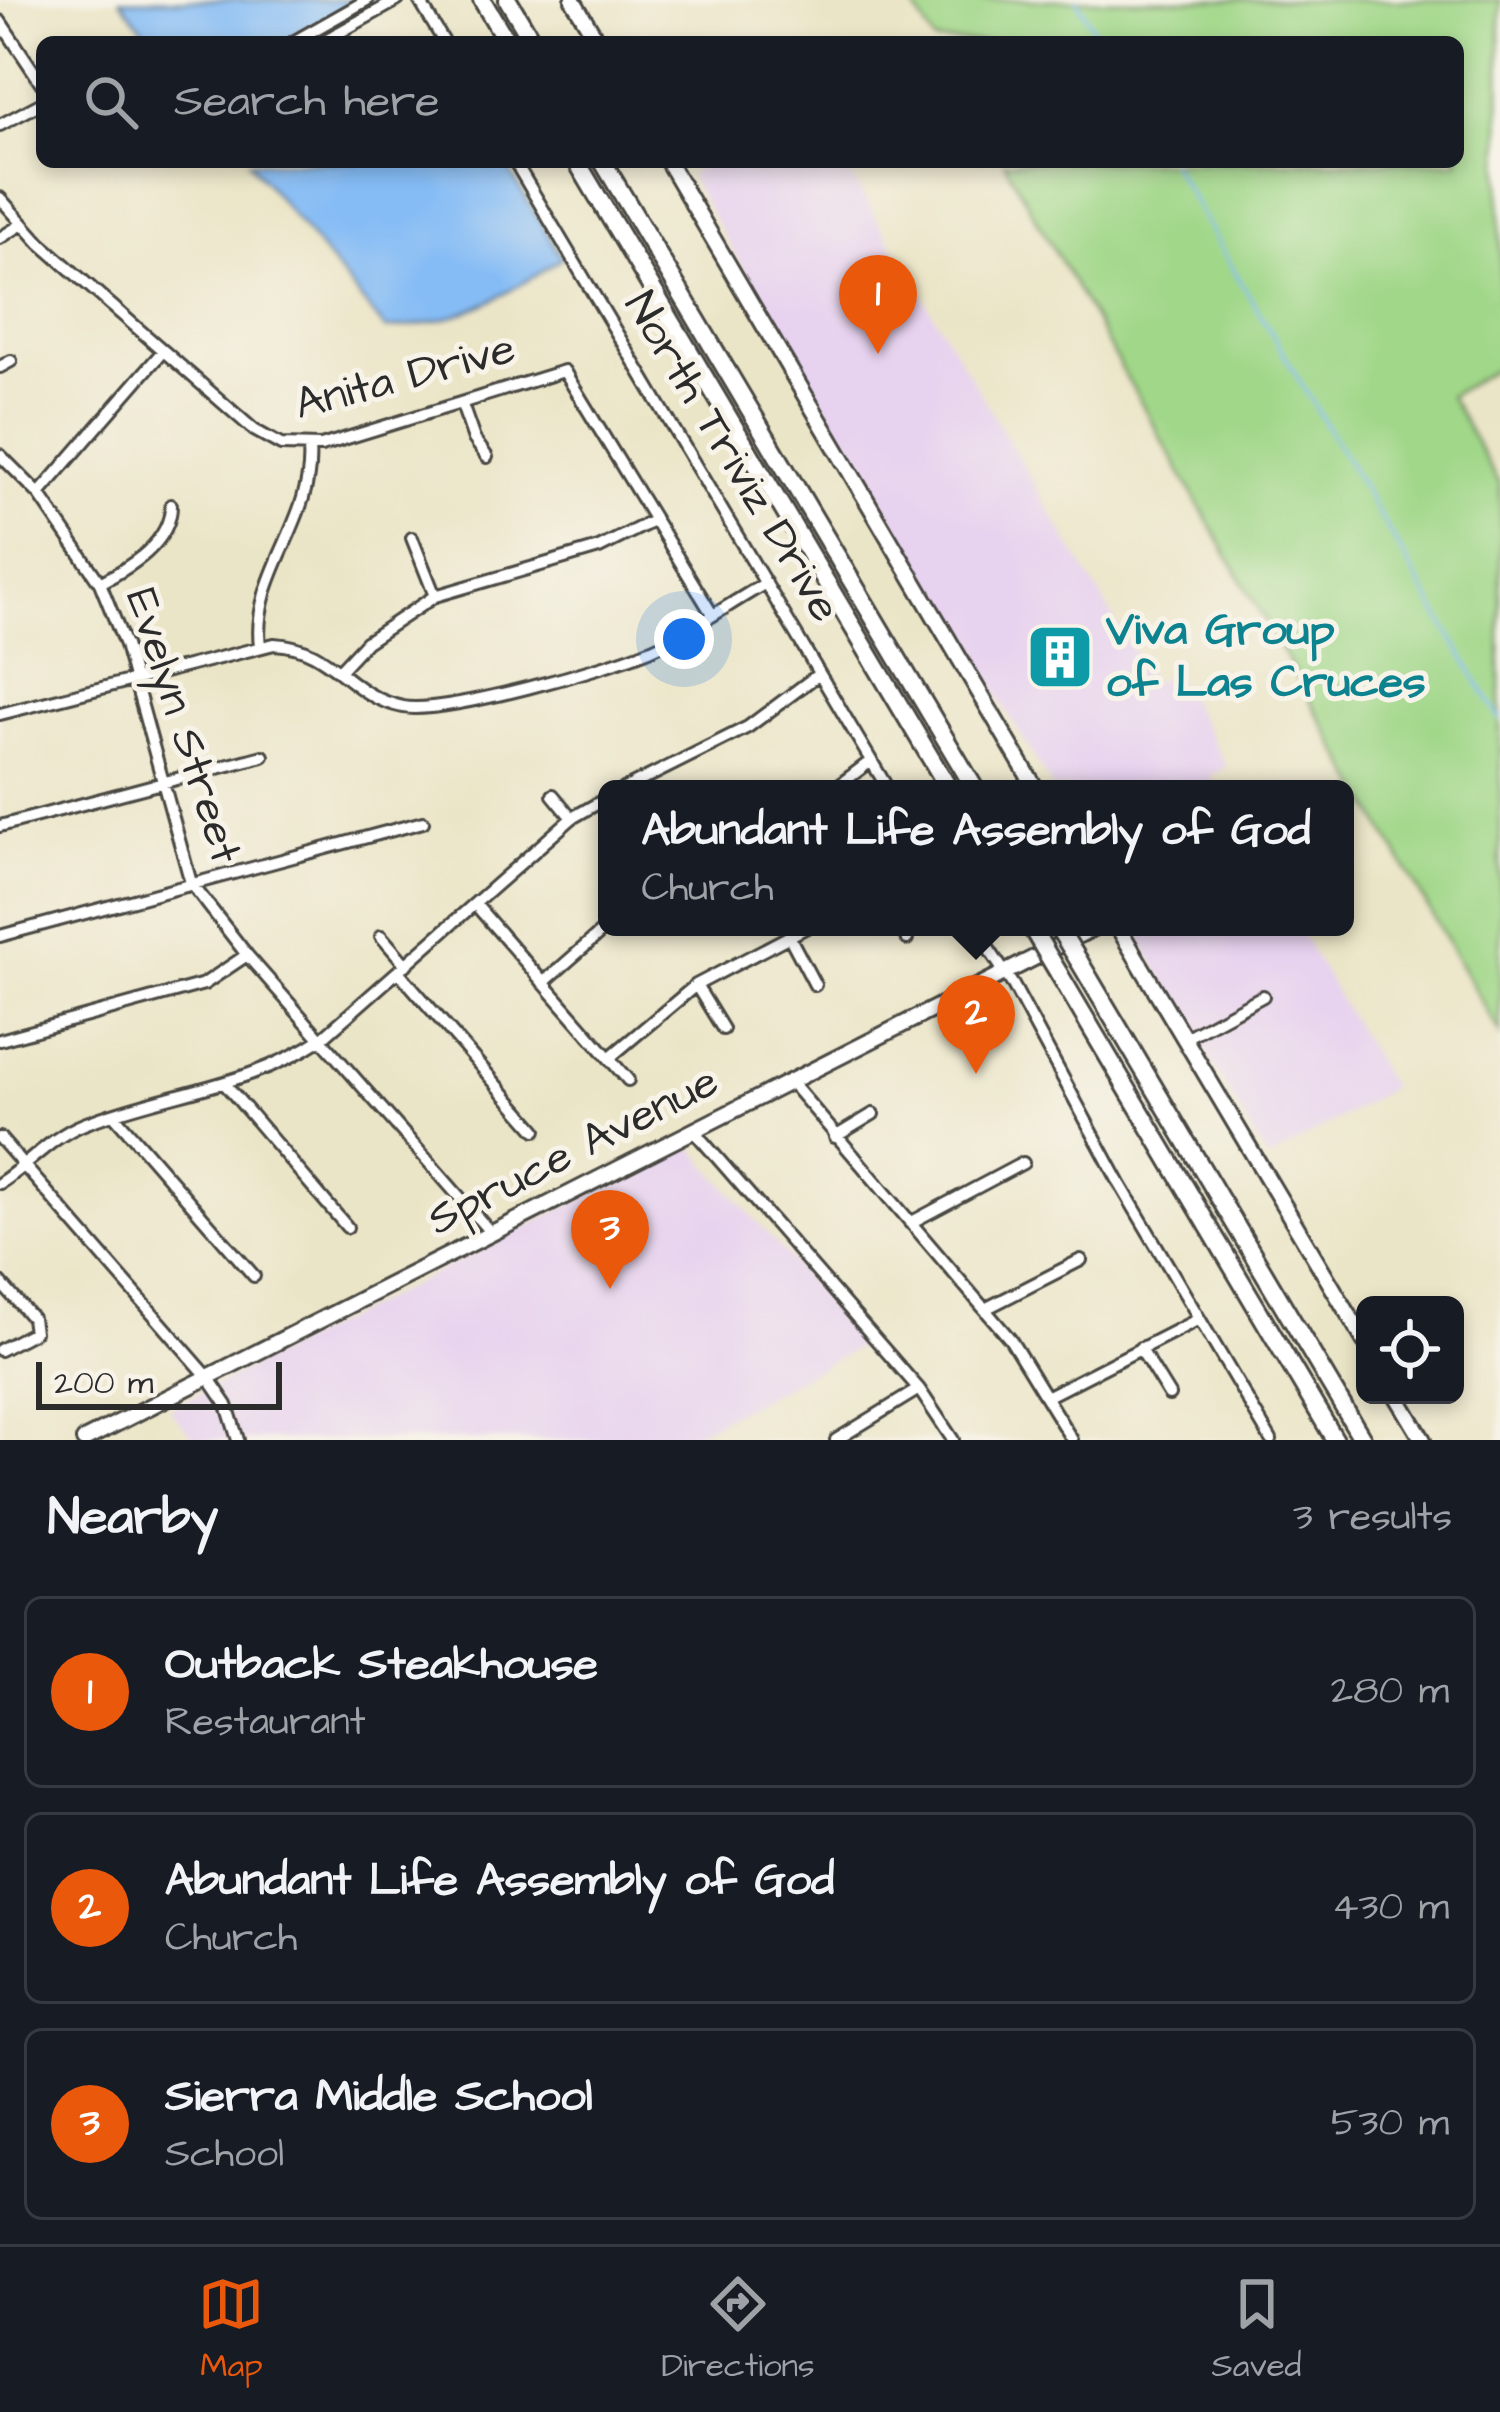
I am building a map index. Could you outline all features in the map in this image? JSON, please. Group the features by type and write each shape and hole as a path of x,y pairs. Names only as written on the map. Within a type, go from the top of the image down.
{"highway":[{"path":"482,0 503,36"},
{"path":"508,0 529,36"},
{"path":"581,168 944,780"},
{"path":"607,168 970,780"},
{"path":"1037,936 1335,1440"},
{"path":"1063,936 1363,1440"}],"main road":[{"path":"573,0 594,36"},
{"path":"672,168 1031,780"},
{"name":"Spruce Avenue","path":"84,1440 1076,936"},
{"path":"1123,936 1356,1327"},
{"path":"1401,1404 1423,1440"}],"street":[{"path":"304,36 367,0"},
{"path":"333,36 398,0"},
{"path":"419,0 440,36"},
{"path":"0,21 36,75"},
{"path":"0,125 36,106"},
{"name":"North Triviz Drive","path":"519,168 883,780"},
{"name":"Anita Drive","path":"0,198 21,225 264,437 310,448 564,371 712,614"},
{"path":"0,238 21,225"},
{"path":"39,494 163,351"},
{"path":"462,405 473,439 487,457"},
{"path":"260,646 260,607 303,506 310,448"},
{"name":"Evelyn Street","path":"0,455 39,494 100,583 134,678 191,883 247,955 491,1233"},
{"path":"100,583 160,538 171,506"},
{"path":"339,671 366,642 435,596 598,548 652,520"},
{"path":"412,538 435,596"},
{"path":"0,714 260,646 300,648 339,671 368,698 410,708 448,705 638,654 766,583"},
{"path":"641,780 748,727 819,674"},
{"path":"0,826 263,756"},
{"path":"846,780 871,761"},
{"path":"553,795 572,818"},
{"path":"0,1183 51,1141 114,1115 280,1066 321,1039 572,818 598,803"},
{"path":"0,936 423,823"},
{"path":"475,904 628,1080"},
{"path":"381,936 536,1130"},
{"path":"543,983 598,936"},
{"path":"609,1058 696,986 789,936 815,985"},
{"path":"980,936 1271,1440"},
{"path":"0,1040 204,984 247,955"},
{"path":"696,986 723,1029"},
{"path":"1185,1038 1263,996"},
{"path":"790,1081 985,1309 1072,1440"},
{"path":"225,1084 347,1227"},
{"path":"835,1138 873,1114"},
{"path":"114,1115 254,1276"},
{"path":"693,1130 919,1389 953,1440"},
{"path":"0,1138 208,1378 227,1405 238,1440"},
{"path":"910,1223 1023,1162"},
{"path":"985,1309 1081,1260"},
{"path":"0,1282 32,1318 34,1332 0,1350"},
{"path":"1046,1396 1199,1319"},
{"path":"1140,1348 1169,1395"},
{"path":"836,1440 919,1389"}],"shaded area":[{"path":"700,168 847,168 1152,683 1173,672 1227,767 1210,776 1212,780 1048,780 688,175"},
{"path":"1138,936 1302,936 1391,1088 1268,1160"},
{"path":"689,1144 864,1344 682,1440 196,1440 169,1409"}],"green space":[{"path":"910,0 1500,0 1500,366 1449,396 1500,485 1500,1034 1007,168 1464,168 1464,36 931,36"}],"water":[{"path":"120,0 385,0 311,36 149,36"},
{"path":"254,168 508,168 562,258 479,307 435,321 385,329"}],"waterway":[{"path":"1077,0 1098,36"},
{"path":"1174,168 1500,719"}],"place":[{"name":"Outback Steakhouse","path":"878,354"},
{"name":"Viva Group of Las Cruces","path":"1060,657"},
{"name":"Abundant Life Assembly of God","path":"976,1074"},
{"name":"Sierra Middle School","path":"610,1289"}]}
